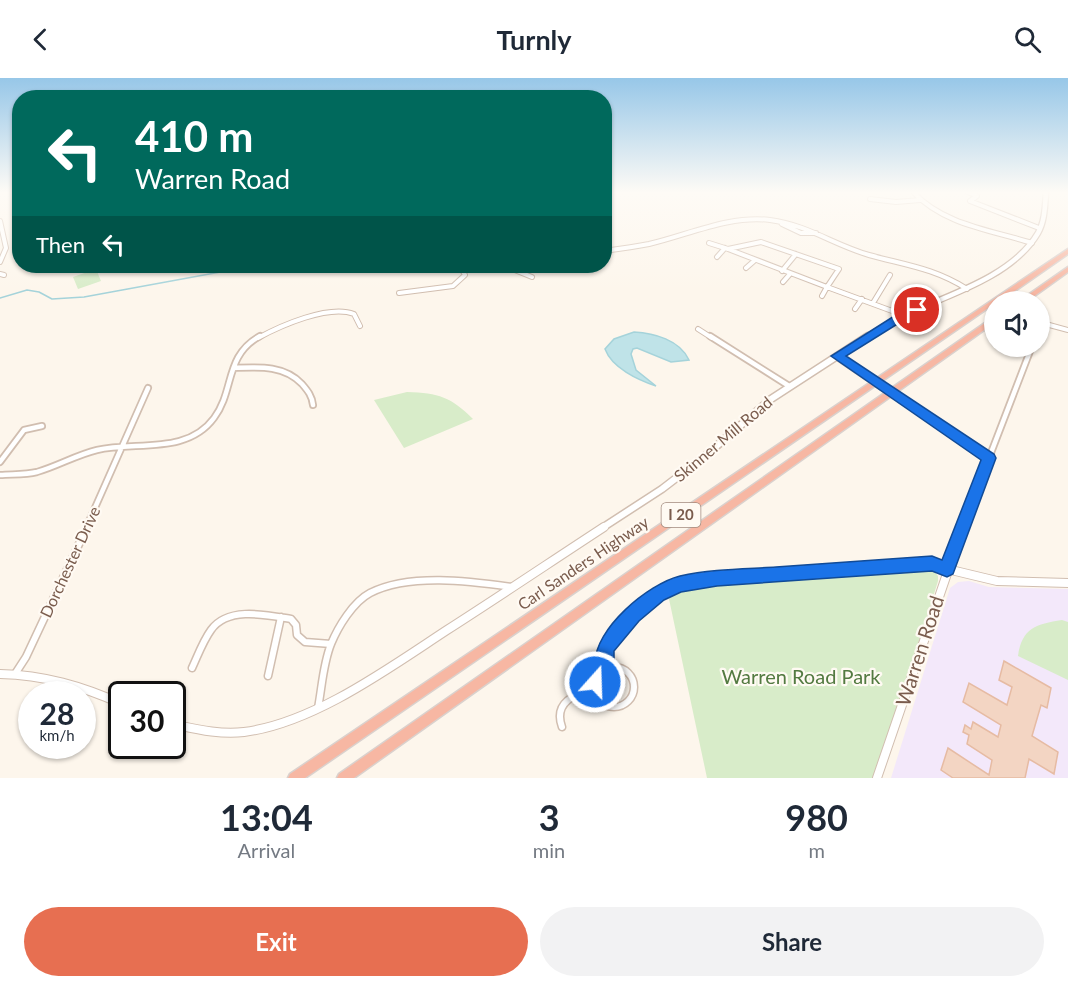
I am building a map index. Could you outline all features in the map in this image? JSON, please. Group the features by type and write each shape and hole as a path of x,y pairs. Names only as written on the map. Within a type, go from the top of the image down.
{"highway":[{"name":"Carl Sanders Highway","path":"294,778 1068,251"},
{"path":"1037,291 1068,269"},
{"name":"I 20","path":"343,778 984,327"}],"street":[{"path":"0,262 6,248 1,225"},
{"path":"612,250 651,244 682,232 723,225"},
{"path":"791,225 819,233 866,254 911,263 932,270 967,289"},
{"path":"970,225 1032,243"},
{"path":"1030,225 1039,228"},
{"name":"Skinner Mill Road","path":"186,727 220,733 244,732 270,727 318,710 417,650 662,489 789,386 903,315 967,289 1017,260 1032,243 1041,225"},
{"path":"717,257 726,249 761,242 839,269 822,296"},
{"path":"709,243 903,315"},
{"path":"782,271 796,254"},
{"path":"746,268 754,261"},
{"path":"399,293 453,286 463,279 464,273"},
{"path":"525,273 532,277"},
{"path":"783,282 790,274"},
{"path":"873,303 890,276"},
{"path":"855,309 862,299"},
{"path":"0,474 37,472 91,451 168,444 195,434 215,418 222,405 239,353 250,341 316,316 348,312 357,316 360,326"},
{"path":"1050,325 1068,330"},
{"path":"698,329 789,386"},
{"path":"837,356 989,458"},
{"name":"Warren Road","path":"878,778 947,569 1028,357"},
{"path":"234,368 268,366 285,370 301,382 311,395 313,405"},
{"name":"Dorchester Drive","path":"15,674 26,657 104,491 148,388"},
{"path":"0,462 24,430 42,426"},
{"path":"605,668 605,649 633,615 658,594 679,584 717,578 932,564 997,581 1068,583"},
{"path":"318,710 331,644 355,605 368,594 390,586 433,582 486,583 515,587"},
{"path":"192,668 214,626 224,618 234,615 267,614 291,619 296,625 297,635 305,642 331,644"},
{"path":"268,676 282,617"},
{"path":"617,667 628,673 634,688 631,700 619,707 609,706 601,701 595,688 597,675 605,668 617,667"},
{"path":"0,674 51,678 77,685 108,698"},
{"path":"562,727 558,715 560,705 572,696 595,688"}],"shaded area":[{"path":"969,581 989,587 1068,589 1068,778 891,778 950,588 958,582"}],"green space":[{"path":"84,273 98,273 101,281 78,289 73,277"},
{"path":"407,392 444,398 473,419 404,448 374,400"},
{"name":"Warren Road Park","path":"911,569 934,571 938,576 938,581 877,778 707,778 669,599 672,595 717,578"},
{"path":"1062,620 1068,622 1068,680 1018,656 1027,633 1045,623"}],"water":[{"path":"634,332 666,339 679,347 689,360 671,362 637,348 633,349 631,354 636,370 656,386 634,377 613,362 605,349 614,339"}],"building":[{"path":"1004,661 1051,688 1047,708 1041,705 1032,736 1058,752 1054,774 1029,759 1025,778 953,778 941,770 948,748 989,775 992,760 967,744 969,735 963,732 965,725 971,729 973,722 998,737 1001,725 963,702 969,683 1007,705 1012,687 999,680"}],"waterway":[{"path":"0,298 27,290 39,292 52,299 84,297 215,273"}],"route":[{"path":"595,682 597,675 605,668 604,654 607,645 633,615 658,594 679,584 717,578 932,564 947,569 989,458 837,356 903,315 917,310"}]}
